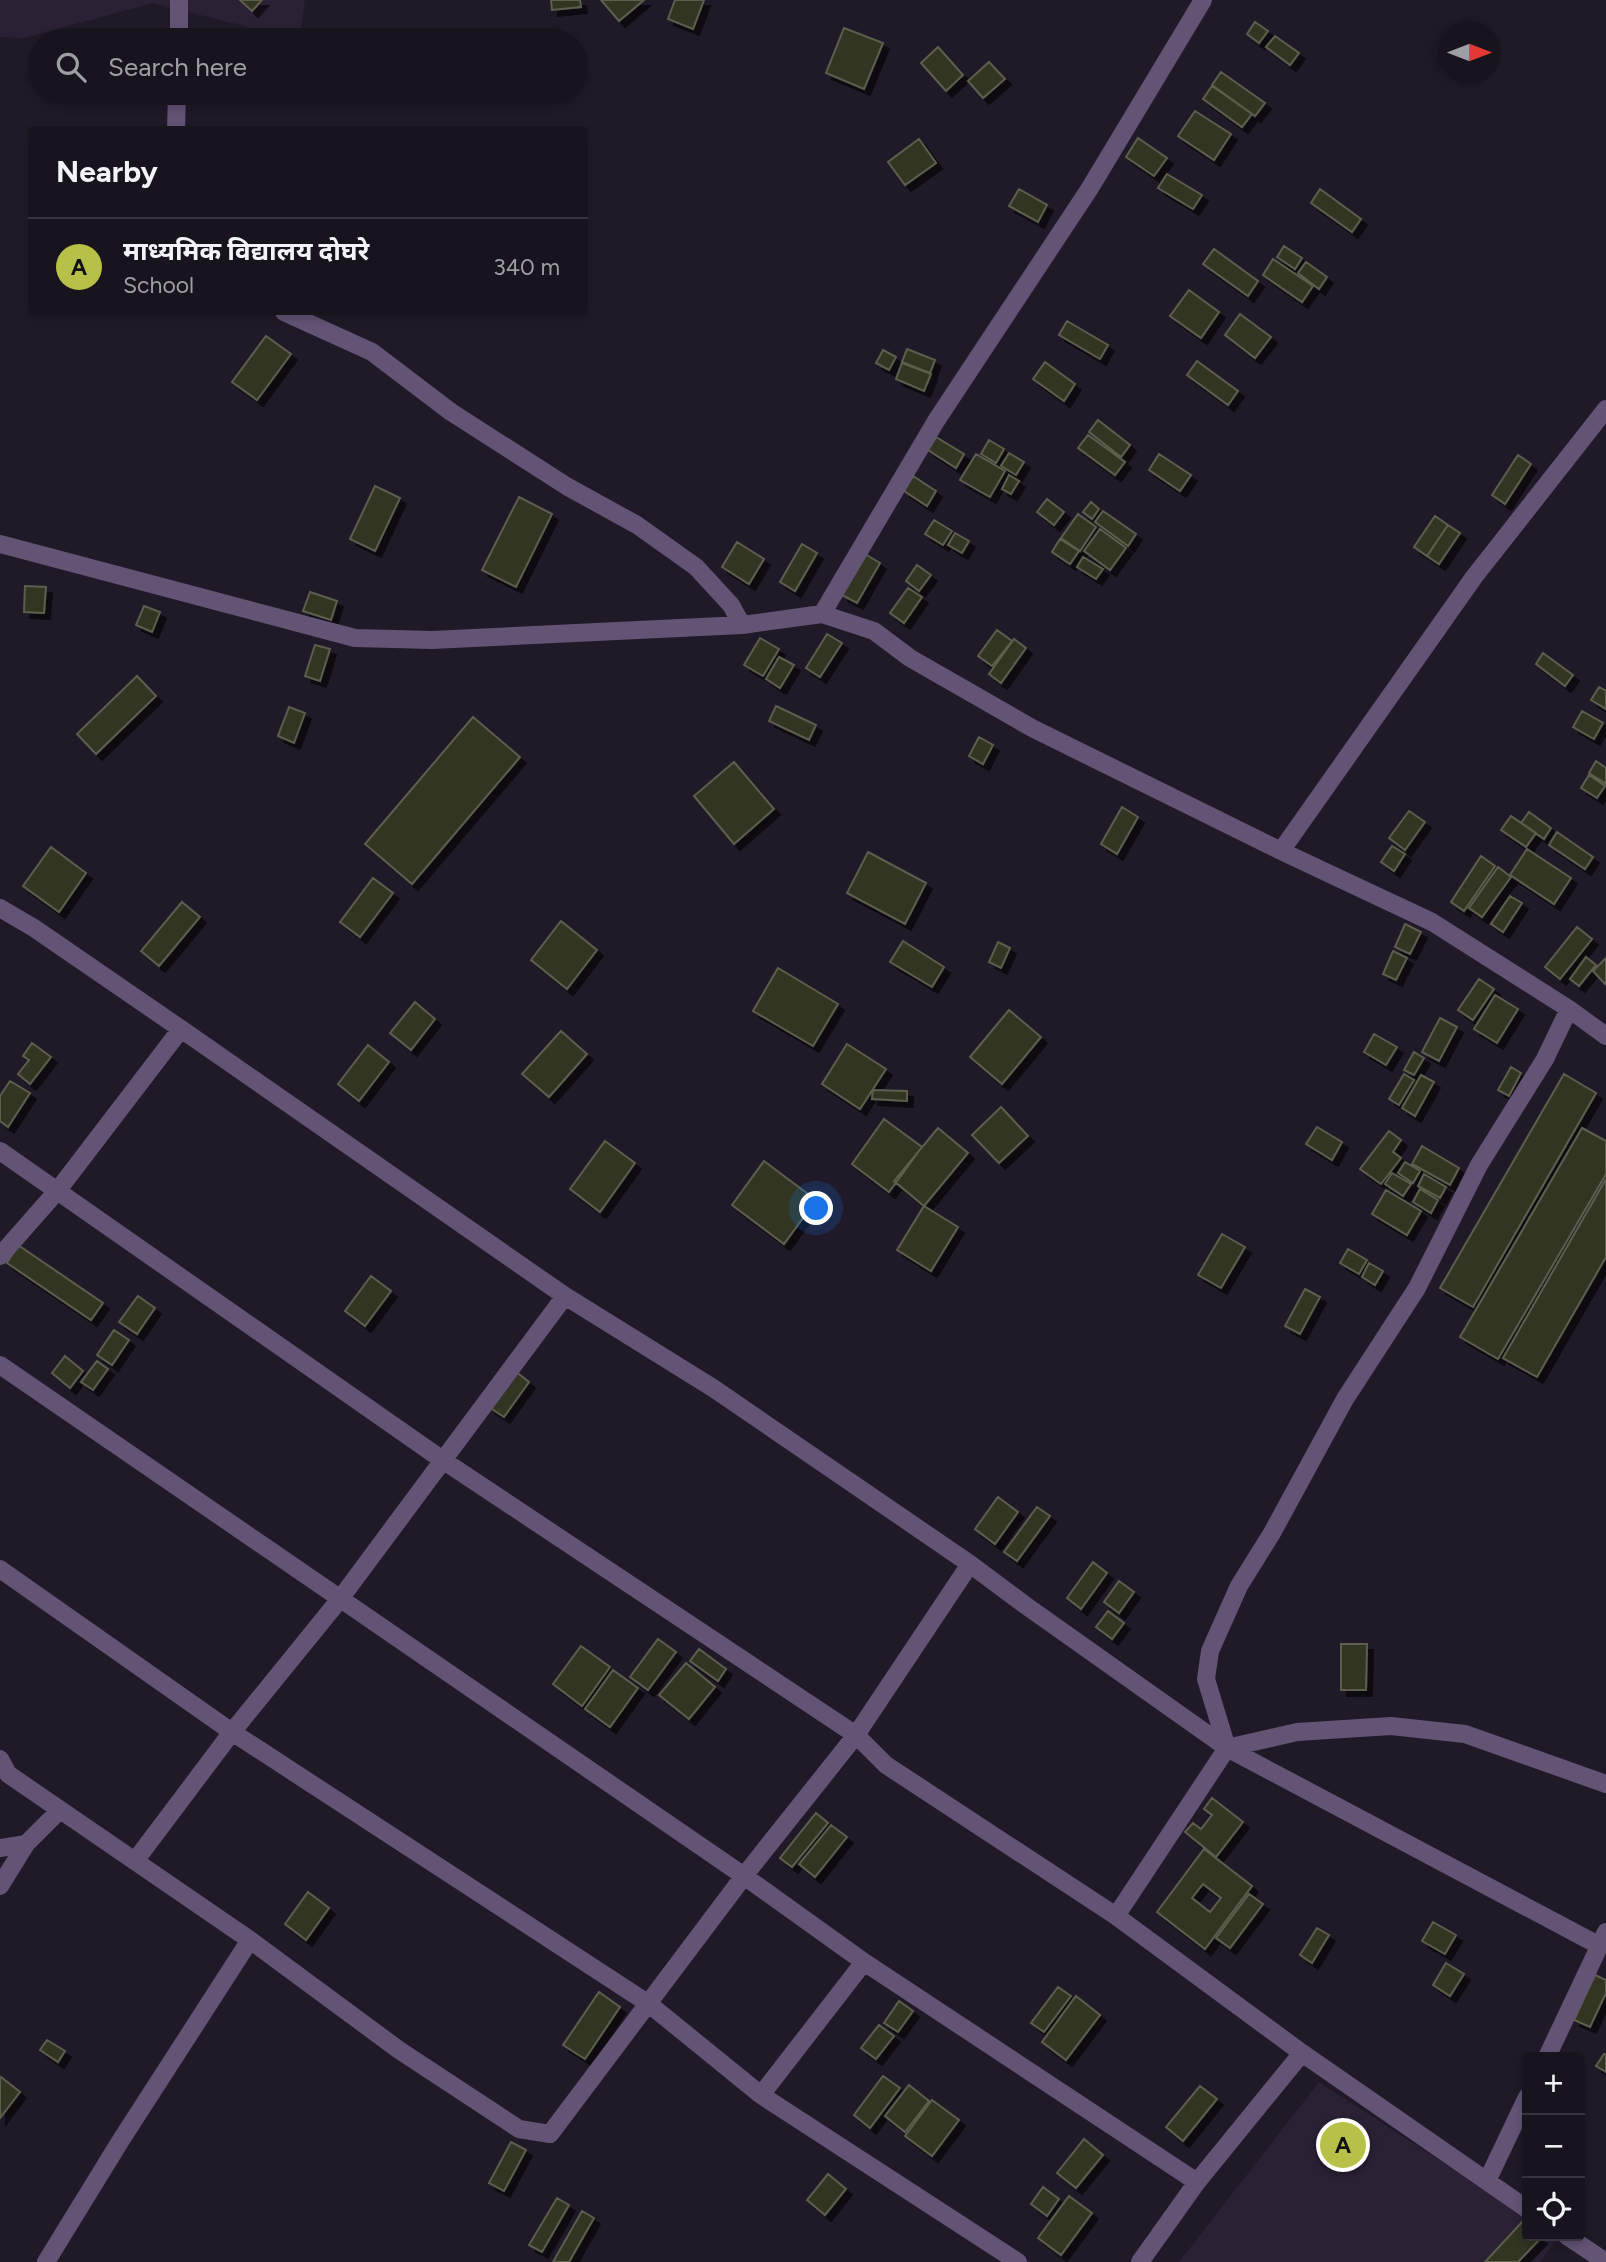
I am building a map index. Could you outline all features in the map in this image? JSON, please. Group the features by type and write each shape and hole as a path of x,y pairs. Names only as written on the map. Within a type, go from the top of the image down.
{"street":[{"path":"178,28 179,0"},
{"path":"822,614 936,421 1090,188 1203,0"},
{"path":"176,126 177,105"},
{"path":"291,315 372,352 451,412 568,487 637,525 696,567 731,605 742,625"},
{"path":"1281,851 1474,576 1606,409"},
{"path":"0,544 355,638 432,640 742,625 822,614 874,631 910,658 1032,728 1432,922 1569,1009 1606,1036"},
{"path":"0,908 34,928 565,1296 713,1388 970,1564 1227,1748 1603,1939 1548,2052"},
{"path":"1227,1748 1206,1679 1210,1651 1238,1586 1272,1533 1345,1399 1417,1288 1479,1165 1545,1059 1569,1009"},
{"path":"0,1256 58,1190 181,1029"},
{"path":"0,1151 444,1461 856,1735 886,1765 1116,1916 1302,2053 1522,2205"},
{"path":"135,1861 232,1732 340,1599 565,1296"},
{"path":"0,1365 744,1876 864,1962 1196,2182"},
{"path":"0,1759 8,1774 250,1940 398,2050 519,2129 550,2134 744,1876 856,1735 970,1564"},
{"path":"0,1569 232,1732 649,2004 761,2095 1018,2262"},
{"path":"1116,1916 1227,1748 1297,1732 1391,1726 1465,1734 1606,1784"},
{"path":"0,1886 26,1844 60,1810"},
{"path":"0,1848 26,1844"},
{"path":"46,2262 250,1940"},
{"path":"761,2095 864,1962"},
{"path":"1140,2262 1196,2182 1302,2053"},
{"path":"1487,2181 1522,2108"},
{"path":"1574,2241 1606,2262"}],"shaded area":[{"path":"0,0 305,0 301,28 252,28 153,3 61,28 28,28 28,37 24,38 0,37"},
{"path":"1319,2082 1522,2215 1522,2241 1555,2241 1540,2262 1179,2262"}],"building":[{"path":"240,0 262,0 252,11"},
{"path":"551,0 580,0 581,7 552,10"},
{"path":"601,0 644,0 619,21"},
{"path":"675,0 704,0 693,29 668,19"},
{"path":"1255,22 1268,31 1259,43 1247,34"},
{"path":"844,28 883,43 864,89 826,73"},
{"path":"1275,36 1299,53 1290,65 1266,47"},
{"path":"938,47 963,75 946,91 921,63"},
{"path":"989,62 1005,79 983,98 968,81"},
{"path":"1221,72 1265,103 1255,116 1212,85"},
{"path":"1212,86 1252,114 1242,127 1203,99"},
{"path":"1195,111 1231,134 1214,160 1178,136"},
{"path":"1138,138 1167,158 1154,176 1126,157"},
{"path":"919,139 936,163 905,185 888,162"},
{"path":"1167,174 1202,195 1193,209 1158,188"},
{"path":"1019,189 1047,205 1038,222 1009,206"},
{"path":"1320,189 1361,219 1352,232 1311,203"},
{"path":"1284,246 1302,258 1295,269 1277,257"},
{"path":"1214,249 1258,281 1248,296 1203,264"},
{"path":"1273,259 1313,286 1302,302 1263,275"},
{"path":"1306,262 1327,277 1319,289 1298,273"},
{"path":"1189,290 1219,312 1201,338 1170,316"},
{"path":"1240,314 1271,337 1255,358 1225,335"},
{"path":"1067,321 1108,345 1100,359 1059,335"},
{"path":"266,336 291,354 257,400 232,382"},
{"path":"907,349 935,360 930,373 902,362"},
{"path":"883,350 896,357 889,370 876,363"},
{"path":"1197,361 1238,391 1228,405 1187,375"},
{"path":"1045,362 1075,384 1064,401 1033,379"},
{"path":"902,363 931,374 924,391 896,379"},
{"path":"1098,420 1130,445 1121,457 1089,432"},
{"path":"1088,435 1125,462 1115,475 1078,448"},
{"path":"936,437 964,454 956,468 928,450"},
{"path":"989,440 1004,449 996,463 981,454"},
{"path":"1009,453 1024,462 1016,475 1001,466"},
{"path":"976,454 1005,471 990,497 960,480"},
{"path":"1159,454 1191,475 1180,491 1149,470"},
{"path":"1518,455 1531,464 1505,504 1492,495"},
{"path":"1009,475 1019,481 1011,494 1002,489"},
{"path":"913,476 936,491 927,506 904,491"},
{"path":"375,486 400,498 375,551 350,539"},
{"path":"519,497 552,514 516,587 482,570"},
{"path":"1047,499 1064,512 1054,525 1037,512"},
{"path":"1091,502 1099,509 1092,519 1083,512"},
{"path":"1103,511 1136,534 1128,546 1095,522"},
{"path":"1078,514 1096,527 1080,551 1061,538"},
{"path":"1435,516 1448,525 1427,556 1414,547"},
{"path":"934,520 952,531 943,545 925,534"},
{"path":"1448,525 1460,533 1439,564 1427,556"},
{"path":"1100,529 1126,548 1110,570 1084,551"},
{"path":"955,533 969,541 962,553 948,545"},
{"path":"1060,539 1079,551 1070,564 1052,552"},
{"path":"737,542 764,559 749,584 722,567"},
{"path":"802,544 817,553 795,591 780,582"},
{"path":"865,554 880,563 857,603 842,595"},
{"path":"1083,557 1103,569 1096,579 1077,567"},
{"path":"917,565 931,575 919,591 906,581"},
{"path":"25,586 46,587 44,613 24,612"},
{"path":"908,588 922,597 904,623 890,613"},
{"path":"310,592 337,601 331,620 303,611"},
{"path":"144,606 160,612 152,632 136,625"},
{"path":"997,630 1012,641 992,666 978,656"},
{"path":"827,634 842,643 820,677 806,668"},
{"path":"760,638 779,649 763,676 744,665"},
{"path":"1014,639 1026,648 1001,683 989,674"},
{"path":"315,645 330,649 320,681 305,676"},
{"path":"1543,653 1573,675 1565,686 1536,664"},
{"path":"779,657 794,665 780,688 766,679"},
{"path":"137,676 156,696 96,754 77,734"},
{"path":"1599,687 1606,691 1606,709 1591,700"},
{"path":"776,706 816,725 809,740 769,721"},
{"path":"289,707 305,713 294,743 278,736"},
{"path":"1582,711 1603,723 1594,739 1573,727"},
{"path":"473,717 520,757 412,884 365,844"},
{"path":"979,737 993,745 983,764 969,756"},
{"path":"1596,761 1606,768 1606,784 1589,773"},
{"path":"734,762 774,809 734,844 694,796"},
{"path":"1589,775 1605,786 1597,798 1581,788"},
{"path":"1122,807 1138,817 1117,854 1101,844"},
{"path":"1409,811 1425,822 1405,850 1389,838"},
{"path":"1529,812 1551,828 1544,839 1521,823"},
{"path":"1511,816 1536,833 1526,847 1501,830"},
{"path":"1557,832 1593,857 1585,869 1549,845"},
{"path":"1392,846 1405,854 1394,871 1381,862"},
{"path":"51,847 86,873 59,912 23,886"},
{"path":"1527,849 1571,878 1554,904 1510,875"},
{"path":"868,852 926,883 905,924 847,893"},
{"path":"1481,856 1495,866 1464,911 1451,902"},
{"path":"1498,867 1511,877 1482,917 1469,908"},
{"path":"373,878 393,893 360,937 340,922"},
{"path":"1510,896 1522,903 1503,932 1491,924"},
{"path":"182,902 200,917 159,966 141,951"},
{"path":"561,921 597,950 567,989 531,960"},
{"path":"1405,924 1421,932 1410,954 1395,947"},
{"path":"1577,927 1592,939 1560,979 1545,967"},
{"path":"903,941 944,967 932,987 890,962"},
{"path":"998,942 1010,948 1001,968 989,962"},
{"path":"1393,951 1407,958 1396,980 1383,974"},
{"path":"1586,957 1596,965 1579,986 1570,979"},
{"path":"1606,958 1606,982 1605,984 1593,971"},
{"path":"778,968 838,1004 813,1046 753,1011"},
{"path":"1479,979 1494,989 1473,1020 1458,1010"},
{"path":"1495,995 1518,1009 1497,1043 1474,1029"},
{"path":"415,1002 435,1019 411,1050 390,1033"},
{"path":"1009,1010 1041,1037 1002,1084 970,1057"},
{"path":"1440,1018 1457,1027 1439,1061 1422,1052"},
{"path":"561,1031 587,1054 549,1097 522,1074"},
{"path":"1374,1034 1397,1047 1386,1065 1364,1052"},
{"path":"32,1043 51,1057 30,1084 18,1074 29,1060 23,1056"},
{"path":"847,1044 886,1069 860,1109 822,1084"},
{"path":"368,1045 389,1062 359,1101 338,1084"},
{"path":"1414,1052 1424,1058 1414,1075 1404,1070"},
{"path":"1511,1067 1521,1073 1509,1096 1498,1090"},
{"path":"1404,1074 1414,1080 1399,1105 1389,1099"},
{"path":"1564,1074 1596,1093 1473,1307 1440,1288"},
{"path":"1421,1075 1434,1082 1415,1116 1402,1108"},
{"path":"10,1081 30,1093 8,1127 0,1121 0,1096"},
{"path":"873,1090 907,1091 907,1101 872,1099"},
{"path":"1001,1107 1028,1136 999,1163 972,1135"},
{"path":"884,1119 922,1147 889,1192 852,1164"},
{"path":"1317,1127 1342,1142 1332,1160 1306,1144"},
{"path":"938,1128 968,1153 924,1206 894,1181"},
{"path":"1582,1128 1606,1141 1606,1174 1498,1359 1460,1337"},
{"path":"1389,1131 1401,1140 1393,1152 1401,1158 1381,1184 1360,1169"},
{"path":"605,1141 635,1163 600,1212 570,1189"},
{"path":"1422,1146 1459,1168 1450,1185 1412,1164"},
{"path":"764,1161 816,1200 784,1244 732,1205"},
{"path":"1405,1162 1420,1171 1413,1183 1398,1173"},
{"path":"1392,1173 1411,1184 1403,1196 1385,1184"},
{"path":"1424,1174 1446,1187 1440,1198 1418,1186"},
{"path":"1606,1179 1606,1257 1537,1377 1503,1358"},
{"path":"1420,1189 1438,1200 1431,1213 1413,1202"},
{"path":"1386,1190 1421,1211 1407,1235 1372,1214"},
{"path":"924,1206 958,1227 931,1271 897,1250"},
{"path":"1222,1234 1245,1247 1221,1288 1198,1275"},
{"path":"18,1245 103,1303 91,1320 7,1263"},
{"path":"1348,1249 1367,1260 1359,1274 1340,1263"},
{"path":"1369,1263 1383,1271 1375,1285 1362,1277"},
{"path":"371,1276 391,1291 365,1326 345,1311"},
{"path":"1305,1289 1320,1297 1300,1334 1285,1326"},
{"path":"138,1296 155,1308 137,1334 119,1322"},
{"path":"114,1330 129,1340 112,1365 97,1355"},
{"path":"65,1356 83,1371 70,1388 52,1373"},
{"path":"97,1361 108,1369 93,1390 81,1382"},
{"path":"515,1371 529,1382 504,1417 489,1407"},
{"path":"998,1497 1018,1512 995,1544 975,1529"},
{"path":"1037,1507 1050,1516 1017,1561 1004,1552"},
{"path":"1093,1562 1107,1573 1081,1609 1067,1598"},
{"path":"1119,1581 1134,1592 1119,1613 1104,1602"},
{"path":"1108,1611 1124,1623 1112,1639 1096,1627"},
{"path":"658,1639 676,1652 648,1690 630,1677"},
{"path":"1341,1644 1367,1644 1366,1690 1341,1690"},
{"path":"581,1646 610,1667 582,1706 553,1684"},
{"path":"699,1649 726,1669 718,1681 690,1661"},
{"path":"686,1663 715,1687 689,1719 659,1695"},
{"path":"613,1670 638,1688 610,1727 585,1709"},
{"path":"1212,1798 1243,1822 1216,1857 1185,1832 1193,1823 1201,1829 1212,1815 1204,1809"},
{"path":"816,1813 828,1823 792,1867 780,1858"},
{"path":"831,1825 847,1837 815,1877 799,1864"},
{"path":"1204,1849 1252,1886 1205,1949 1157,1912","holes":["1203,1884 1221,1898 1210,1912 1192,1898"]},
{"path":"308,1892 329,1908 306,1940 285,1924"},
{"path":"1249,1894 1263,1904 1230,1948 1216,1938"},
{"path":"1433,1922 1456,1935 1445,1954 1422,1941"},
{"path":"1317,1928 1329,1935 1312,1963 1300,1955"},
{"path":"1446,1963 1464,1974 1450,1996 1433,1985"},
{"path":"1595,1975 1606,1980 1606,1993 1590,2027 1574,2020"},
{"path":"1058,1987 1071,1996 1044,2032 1031,2023"},
{"path":"599,1992 620,2007 585,2059 563,2045"},
{"path":"1076,1996 1100,2015 1066,2060 1042,2042"},
{"path":"899,2001 913,2011 898,2032 884,2023"},
{"path":"879,2025 894,2036 876,2059 861,2048"},
{"path":"47,2040 65,2051 58,2062 40,2050"},
{"path":"1604,2054 1606,2055 1606,2072 1596,2066"},
{"path":"883,2076 900,2088 870,2128 854,2115"},
{"path":"1,2077 20,2092 0,2118 0,2079"},
{"path":"909,2085 929,2101 905,2132 885,2116"},
{"path":"1200,2086 1217,2099 1183,2141 1166,2127"},
{"path":"932,2100 959,2120 932,2156 905,2136"},
{"path":"1084,2139 1103,2155 1076,2188 1057,2173"},
{"path":"511,2142 526,2150 504,2191 489,2183"},
{"path":"828,2174 846,2189 825,2215 807,2200"},
{"path":"1043,2187 1059,2199 1047,2216 1031,2204"},
{"path":"1069,2196 1092,2213 1061,2255 1038,2238"},
{"path":"557,2198 569,2205 542,2252 529,2245"},
{"path":"582,2211 594,2218 569,2262 553,2262"},
{"path":"1522,2222 1522,2241 1538,2241 1518,2262 1485,2262"}],"place":[{"name":"माध्यमिक विद्यालय दोघरे","path":"1343,2145"}]}
